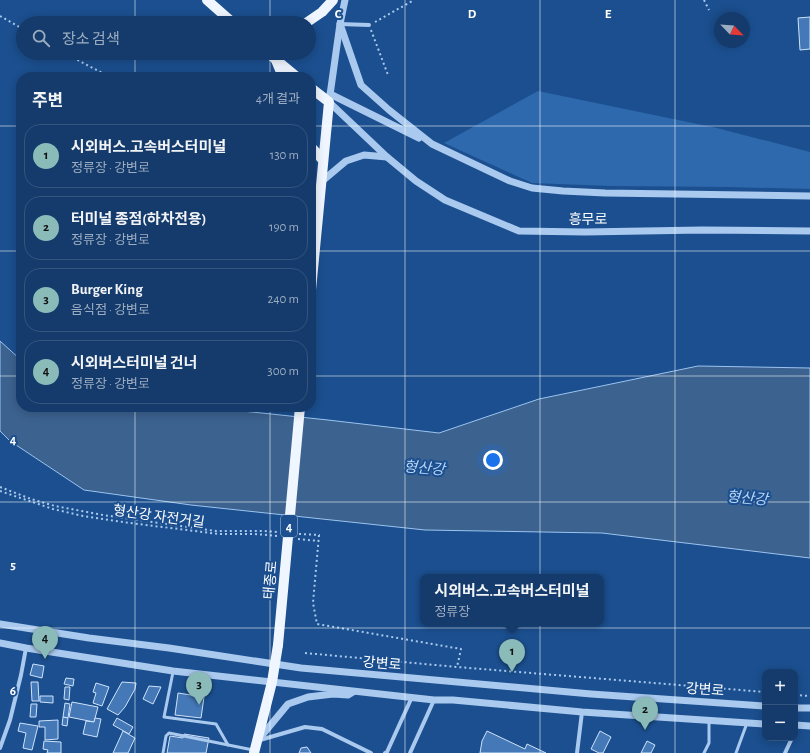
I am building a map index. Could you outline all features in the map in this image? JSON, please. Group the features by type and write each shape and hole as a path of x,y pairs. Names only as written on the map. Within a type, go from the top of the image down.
{"main road":[{"path":"207,0 225,16"},
{"path":"316,16 333,0"},
{"path":"276,60 281,72"},
{"path":"276,60 292,72"},
{"path":"316,91 327,98 316,236"},
{"path":"316,152 323,160"},
{"name":"태종로","path":"255,748 272,682 278,645 300,412"}],"street":[{"path":"327,98 345,0"},
{"path":"340,24 369,25"},
{"name":"흥무로","path":"340,24 361,84 389,110 432,144"},
{"name":"흥무로","path":"327,98 432,144 510,181 532,188 605,193 810,196"},
{"name":"흥무로","path":"327,98 387,157 416,181 445,200 519,231 810,231"},
{"path":"321,182 346,161 364,155 387,157"},
{"name":"강변로","path":"0,624 301,668 590,694 762,706"},
{"path":"0,643 173,671 434,700 453,700 582,712 762,724"},
{"path":"0,748 10,720 26,648"},
{"path":"255,748 288,704 308,697 333,694 348,695 354,691"},
{"path":"384,753 387,752 412,697"},
{"path":"410,753 434,700"},
{"path":"798,708 810,708"},
{"path":"578,753 582,712"},
{"path":"798,727 810,726"},
{"path":"255,748 305,727 322,729 372,753"},
{"path":"785,753 791,741"}],"lane":[{"path":"173,671 164,717 216,724 228,745"},
{"path":"704,753 709,743 709,720"},
{"path":"736,753 747,723"},
{"path":"164,753 166,736 170,733 228,745 255,748"}],"path":[{"path":"388,75 369,25 414,0"},
{"path":"704,0 709,10"},
{"path":"0,16 16,25"},
{"path":"77,60 100,72"},
{"path":"0,487 31,499 55,506 103,515 216,531 284,532"},
{"name":"형산강 자전거길","path":"0,491 53,509 91,517 219,534 255,534 279,537"},
{"path":"298,534 319,536 313,603 317,624 461,649 457,667"},
{"path":"295,538 319,541"},
{"path":"305,653 762,692"},
{"path":"798,695 810,696"}],"shaded area":[{"path":"538,91 717,128 810,152 810,189 610,186 532,183 444,143"}],"water":[{"name":"형산강","path":"0,341 16,355 16,412 252,412 439,433 539,399 698,366 810,368 810,558 602,533 425,530 191,505 84,490 10,441 0,431"}],"building":[{"path":"810,17 810,49 800,50 798,18"},
{"path":"33,664 44,666 42,678 30,675"},
{"path":"66,678 74,679 73,686 64,684"},
{"path":"31,682 38,682 39,701 32,701"},
{"path":"122,682 136,683 135,689 125,707 118,715 107,709"},
{"path":"96,683 109,687 102,706 93,703 96,693 93,692"},
{"path":"149,686 161,687 153,704 143,699"},
{"path":"65,687 70,687 69,700 64,699"},
{"path":"178,693 204,697 201,718 175,715"},
{"path":"40,696 53,696 53,703 40,702"},
{"path":"72,702 98,707 94,722 69,717"},
{"path":"65,703 70,704 68,718 63,717"},
{"path":"31,704 37,704 36,717 30,717"},
{"path":"63,717 68,718 67,726 62,725"},
{"path":"95,718 101,719 97,737 83,734 86,721 94,722"},
{"path":"117,718 133,727 129,734 113,725"},
{"path":"58,720 58,739 45,740 45,727 39,727 39,721"},
{"path":"20,723 38,726 32,750 23,748 26,733 18,731"},
{"path":"123,731 135,738 128,753 113,753"},
{"path":"487,731 525,749 527,744 546,753 480,753 482,741"},
{"path":"600,731 611,737 603,753 599,753 591,749"},
{"path":"184,734 209,738 206,753 167,753 170,736 183,738"},
{"path":"44,741 61,742 61,753 47,753 48,750 43,749"},
{"path":"647,741 655,745 651,753 641,753"},
{"path":"307,747 311,753 299,753 301,748"}],"place":[{"name":"시외버스터미널 건너","path":"45,659"},
{"name":"시외버스.고속버스터미널","path":"512,672"},
{"name":"Burger King","path":"199,705"},
{"name":"터미널 종점(하차전용)","path":"645,730"}]}
